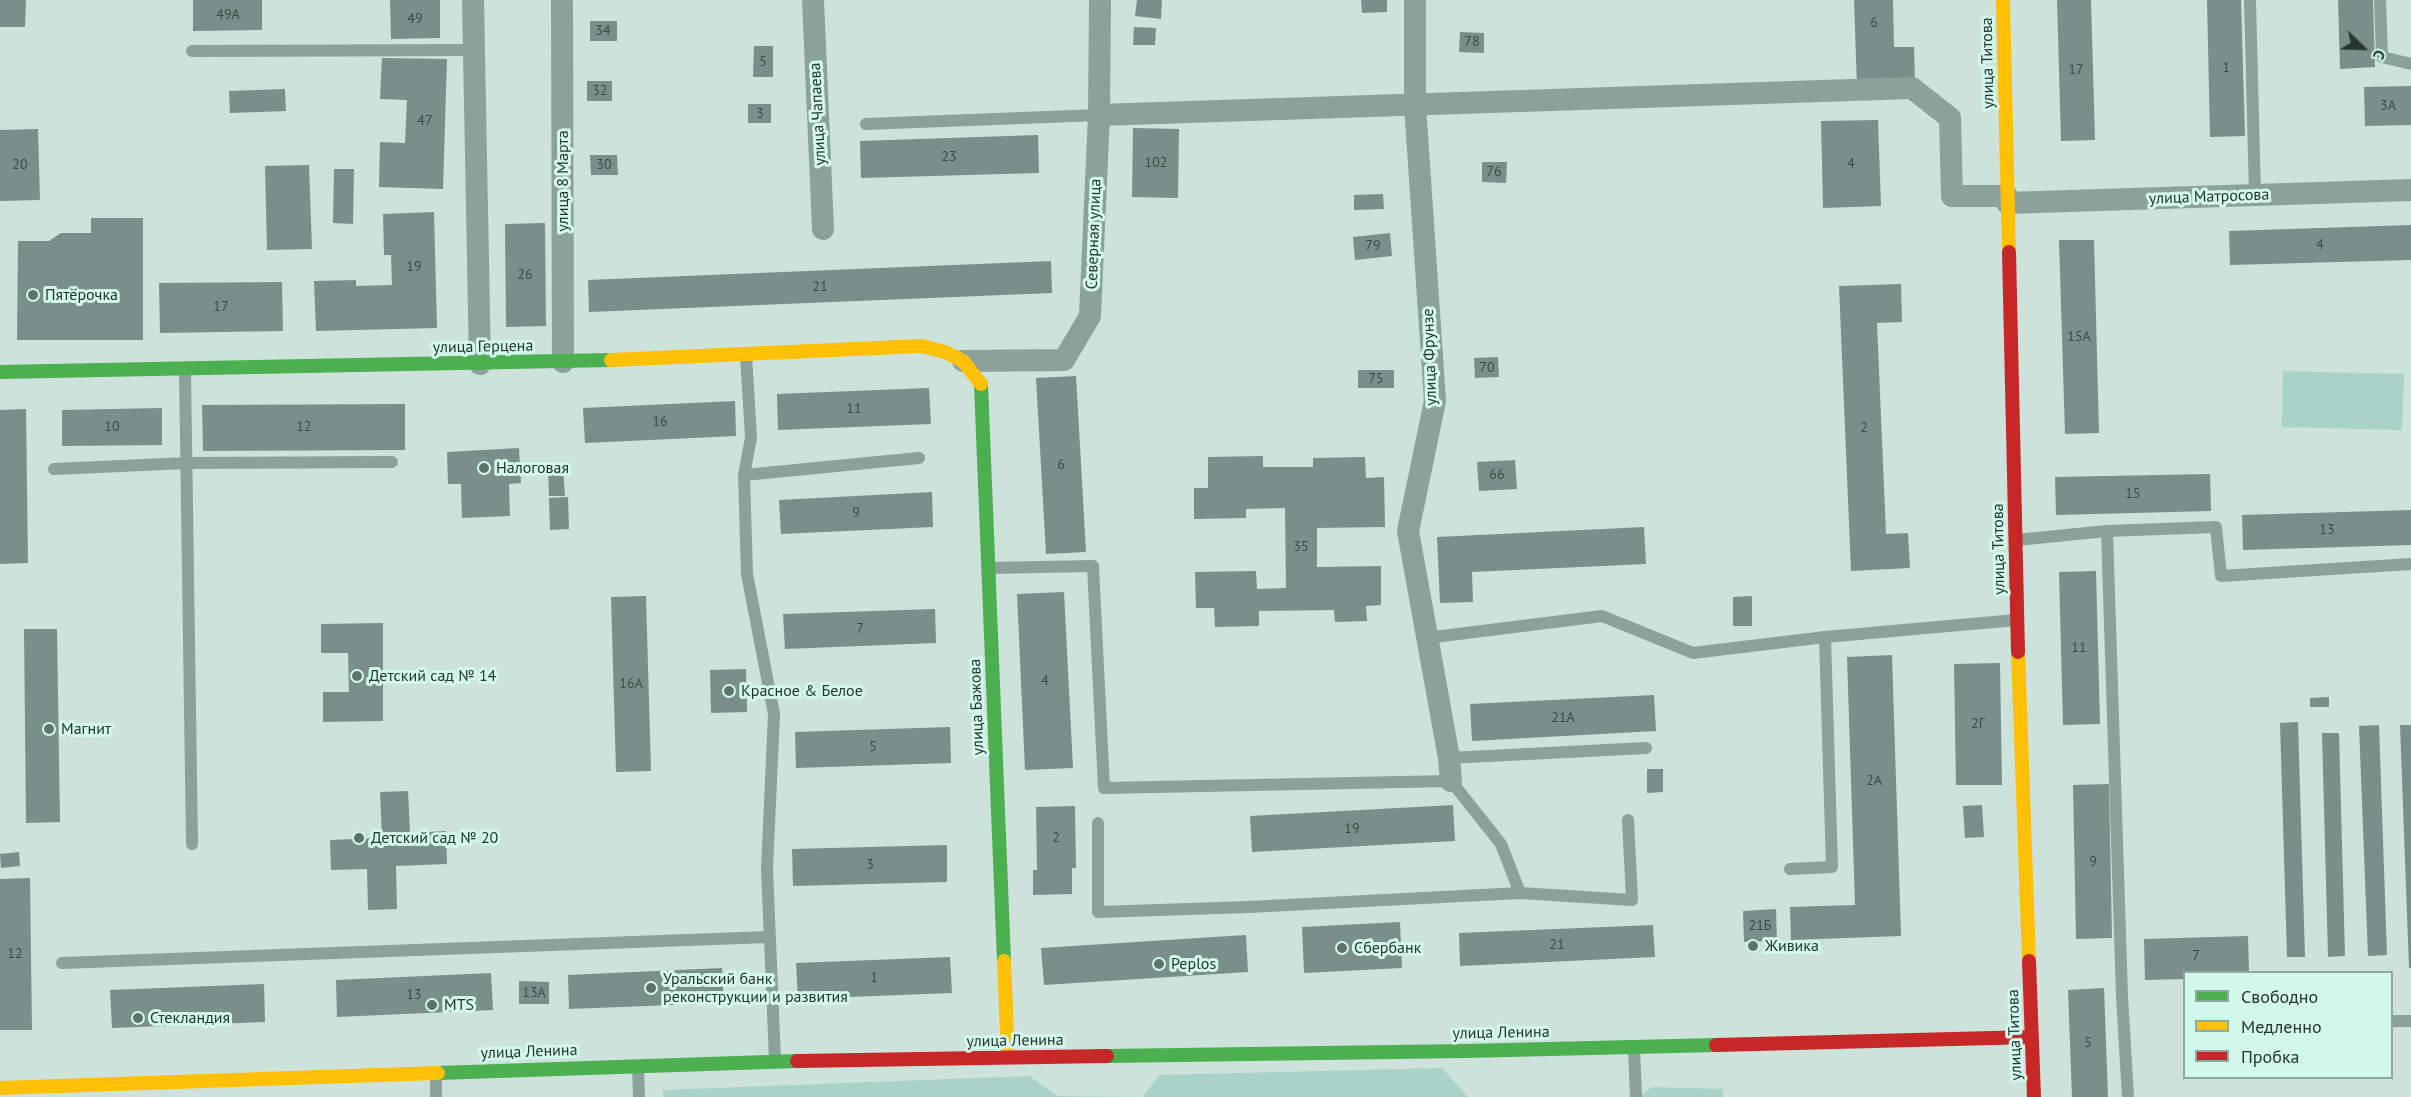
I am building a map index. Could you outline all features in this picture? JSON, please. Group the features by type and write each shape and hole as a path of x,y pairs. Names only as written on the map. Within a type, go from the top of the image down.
{"street":[{"path":"473,0 480,364"},
{"name":"улица 8 Марта","path":"562,0 563,362"},
{"name":"улица Чапаева","path":"813,0 823,229"},
{"name":"Северная улица","path":"963,361 1064,360 1090,316 1099,115 1100,0"},
{"name":"улица Фрунзе","path":"1415,0 1415,105 1435,401 1408,531 1450,769"},
{"name":"улица Титова","path":"2003,0 2017,620 2034,1097"},
{"name":"улица Матросова","path":"1415,105 1911,88 1950,118 1952,196 2007,200 2411,190"},
{"path":"1099,115 1415,105"},
{"name":"улица Герцена","path":"0,372 563,362 922,346 945,352 963,361"},
{"name":"улица Бажова","path":"963,361 981,385 1008,1057"},
{"name":"улица Ленина","path":"0,1088 775,1061 2032,1037"}],"lane":[{"path":"2250,0 2255,195"},
{"path":"2380,0 2382,57 2411,64"},
{"path":"192,51 474,50"},
{"path":"866,124 1099,115"},
{"path":"746,354 752,438 744,475 747,574 774,714 767,869 775,1061"},
{"path":"185,369 192,844"},
{"path":"744,475 919,458"},
{"path":"54,470 187,463 392,462"},
{"path":"2016,540 2107,531 2216,527 2221,576 2411,564"},
{"path":"2107,531 2122,996 2128,1097"},
{"path":"988,568 1092,566 1104,788 1450,769 1646,748"},
{"path":"1426,638 1602,616 1693,653 1825,637 2017,620"},
{"path":"1790,869 1833,867 1825,637"},
{"path":"1450,769 1501,844 1520,893"},
{"path":"1098,823 1098,912 1520,893 1632,900 1628,820"},
{"path":"62,963 770,937"},
{"path":"2393,1021 2411,1021"},
{"path":"1634,1046 1636,1097"},
{"path":"638,1066 639,1097"},
{"path":"436,1072 436,1097"}],"green space":[{"path":"2283,371 2404,374 2402,430 2282,427"},
{"path":"1442,1068 1468,1097 1143,1097 1159,1075"},
{"path":"1029,1076 1058,1096 1143,1097 663,1097 663,1090"},
{"path":"1652,1087 1723,1089 1723,1097 1639,1097"}],"building":[{"path":"0,0 26,0 25,27 0,27"},
{"path":"193,0 262,0 262,30 193,31"},
{"path":"390,0 440,0 440,38 391,39"},
{"path":"1137,0 1162,0 1161,19 1135,16"},
{"path":"1361,0 1387,0 1387,12 1362,13"},
{"path":"1854,0 1893,0 1894,47 1914,47 1915,85 1857,87"},
{"path":"2057,0 2091,0 2095,140 2061,141"},
{"path":"2207,0 2241,0 2245,136 2210,137"},
{"path":"2338,0 2373,0 2375,67 2340,69"},
{"path":"590,21 617,21 617,41 590,41"},
{"path":"1134,27 1156,28 1155,45 1133,45"},
{"path":"1460,32 1484,33 1484,53 1459,52"},
{"path":"754,46 773,46 773,77 753,77"},
{"path":"382,58 447,59 443,189 379,187 380,142 405,143 407,100 380,99"},
{"path":"587,81 612,81 612,101 587,101"},
{"path":"2411,86 2411,125 2365,126 2364,87"},
{"path":"285,89 286,111 230,113 229,91"},
{"path":"748,104 771,104 771,123 748,123"},
{"path":"1878,120 1881,206 1823,208 1821,121"},
{"path":"1133,128 1179,129 1178,198 1132,197"},
{"path":"38,129 40,200 0,201 0,130"},
{"path":"1038,135 1039,173 861,178 860,141"},
{"path":"590,155 617,155 618,175 591,175"},
{"path":"1482,162 1507,162 1506,183 1482,182"},
{"path":"309,165 312,249 267,250 265,166"},
{"path":"334,169 354,169 353,224 333,223"},
{"path":"1383,194 1384,209 1354,210 1354,195"},
{"path":"434,212 437,328 316,331 314,281 356,280 356,286 392,285 391,255 384,255 383,214"},
{"path":"91,218 143,218 143,340 17,340 18,241 49,241 61,233 91,233"},
{"path":"545,223 546,326 506,327 505,224"},
{"path":"2411,225 2411,260 2230,265 2229,231"},
{"path":"1390,233 1392,256 1355,260 1353,237"},
{"path":"2059,240 2094,240 2099,433 2065,434"},
{"path":"1051,261 1052,293 589,312 588,280"},
{"path":"282,282 283,331 160,333 159,283"},
{"path":"1901,284 1902,322 1877,323 1886,534 1908,533 1910,568 1851,571 1839,286"},
{"path":"1498,357 1499,377 1475,378 1474,358"},
{"path":"1358,370 1394,370 1394,388 1358,388"},
{"path":"1076,376 1086,552 1046,554 1036,378"},
{"path":"929,388 931,424 778,430 777,394"},
{"path":"735,401 736,436 585,443 583,408"},
{"path":"405,404 405,450 203,451 202,405"},
{"path":"162,408 162,445 62,446 62,410"},
{"path":"26,409 28,563 0,564 0,410"},
{"name":"Налоговая","path":"519,448 521,483 509,484 510,516 462,518 461,484 448,484 447,452"},
{"path":"1263,456 1263,467 1313,467 1313,458 1365,457 1366,478 1384,477 1385,527 1317,528 1317,567 1381,566 1381,605 1366,606 1367,621 1335,622 1334,610 1259,611 1259,626 1215,627 1214,608 1196,608 1195,572 1256,571 1257,589 1286,588 1285,508 1246,509 1246,518 1194,519 1194,488 1208,488 1208,457"},
{"path":"1515,460 1517,489 1479,491 1477,462"},
{"path":"548,468 563,468 565,496 549,496"},
{"path":"2210,474 2211,511 2056,515 2055,477"},
{"path":"932,492 933,527 781,534 779,500"},
{"path":"568,497 569,529 550,530 549,498"},
{"path":"2411,510 2411,545 2243,550 2242,515"},
{"path":"1644,527 1646,564 1472,572 1473,602 1440,603 1437,537"},
{"path":"2096,571 2100,724 2063,725 2059,572"},
{"path":"1064,592 1073,768 1025,770 1017,594"},
{"path":"646,596 651,771 616,772 611,597"},
{"path":"1752,596 1752,626 1733,626 1733,597"},
{"path":"935,609 936,643 785,649 783,614"},
{"path":"383,623 383,721 323,722 323,692 349,692 348,653 321,653 321,624"},
{"path":"24,629 57,629 60,822 26,823"},
{"path":"1892,655 1901,936 1791,940 1790,907 1855,905 1847,657"},
{"path":"2000,663 2002,785 1956,785 1954,664"},
{"name":"Красное & Белое","path":"746,669 747,712 711,713 710,670"},
{"path":"1654,695 1656,731 1472,741 1470,704"},
{"path":"2329,697 2329,707 2310,707 2310,698"},
{"path":"2298,722 2305,957 2287,957 2280,723"},
{"path":"2379,725 2387,955 2368,956 2359,726"},
{"path":"2400,725 2411,725 2411,968 2409,968"},
{"path":"950,727 951,763 796,768 795,732"},
{"path":"2322,733 2339,733 2345,956 2328,957"},
{"path":"1647,769 1663,769 1663,792 1647,793"},
{"path":"2109,784 2112,938 2076,939 2073,785"},
{"path":"408,791 410,833 446,831 447,864 396,866 397,909 368,910 367,869 331,870 330,840 382,838 380,792"},
{"path":"1453,805 1455,841 1252,852 1250,816"},
{"path":"1982,805 1984,837 1965,838 1963,806"},
{"path":"1075,806 1076,868 1072,868 1072,894 1033,895 1033,870 1037,870 1036,807"},
{"path":"947,845 947,882 793,886 792,849"},
{"path":"19,852 20,866 1,868 0,854"},
{"path":"30,878 32,1030 0,1030 0,879"},
{"path":"1776,909 1777,941 1744,942 1743,911"},
{"path":"1400,922 1402,968 1304,973 1302,927"},
{"path":"1653,925 1655,957 1460,966 1459,933"},
{"path":"1246,935 1248,972 1044,985 1041,948"},
{"path":"2248,936 2249,971 2183,971 2183,979 2145,980 2144,939"},
{"path":"950,957 952,993 798,999 796,963"},
{"path":"722,968 724,1003 569,1009 568,975"},
{"path":"491,973 493,1010 337,1017 336,980"},
{"path":"519,981 549,982 549,1004 519,1004"},
{"path":"264,984 265,1022 112,1028 110,990"},
{"path":"2104,988 2108,1097 2072,1097 2068,990"}],"traffic: fast":[{"path":"0,372 611,360"},
{"path":"981,384 1004,961"},
{"path":"1107,1056 1716,1045"},
{"path":"438,1073 797,1061"}],"traffic: slow":[{"path":"2003,0 2009,252"},
{"path":"611,360 922,346 945,352 963,361 981,384"},
{"path":"2018,652 2029,961"},
{"path":"1004,961 1008,1057"},
{"path":"0,1088 438,1073"}],"traffic: jam":[{"path":"2009,252 2018,652"},
{"path":"2029,961 2034,1097"},
{"path":"1716,1045 2032,1037"},
{"path":"797,1061 1107,1056"}],"place":[{"name":"Пятёрочка","path":"33,295"},
{"name":"Налоговая","path":"484,468"},
{"name":"Детский сад № 14","path":"357,676"},
{"name":"Красное & Белое","path":"729,691"},
{"name":"Магнит","path":"49,729"},
{"name":"Детский сад № 20","path":"359,838"},
{"name":"Живика","path":"1753,946"},
{"name":"Сбербанк","path":"1342,948"},
{"name":"Peplos","path":"1159,964"},
{"name":"Уральский банк реконструкции и развития","path":"651,988"},
{"name":"MTS","path":"432,1005"},
{"name":"Стекландия","path":"138,1018"}]}
